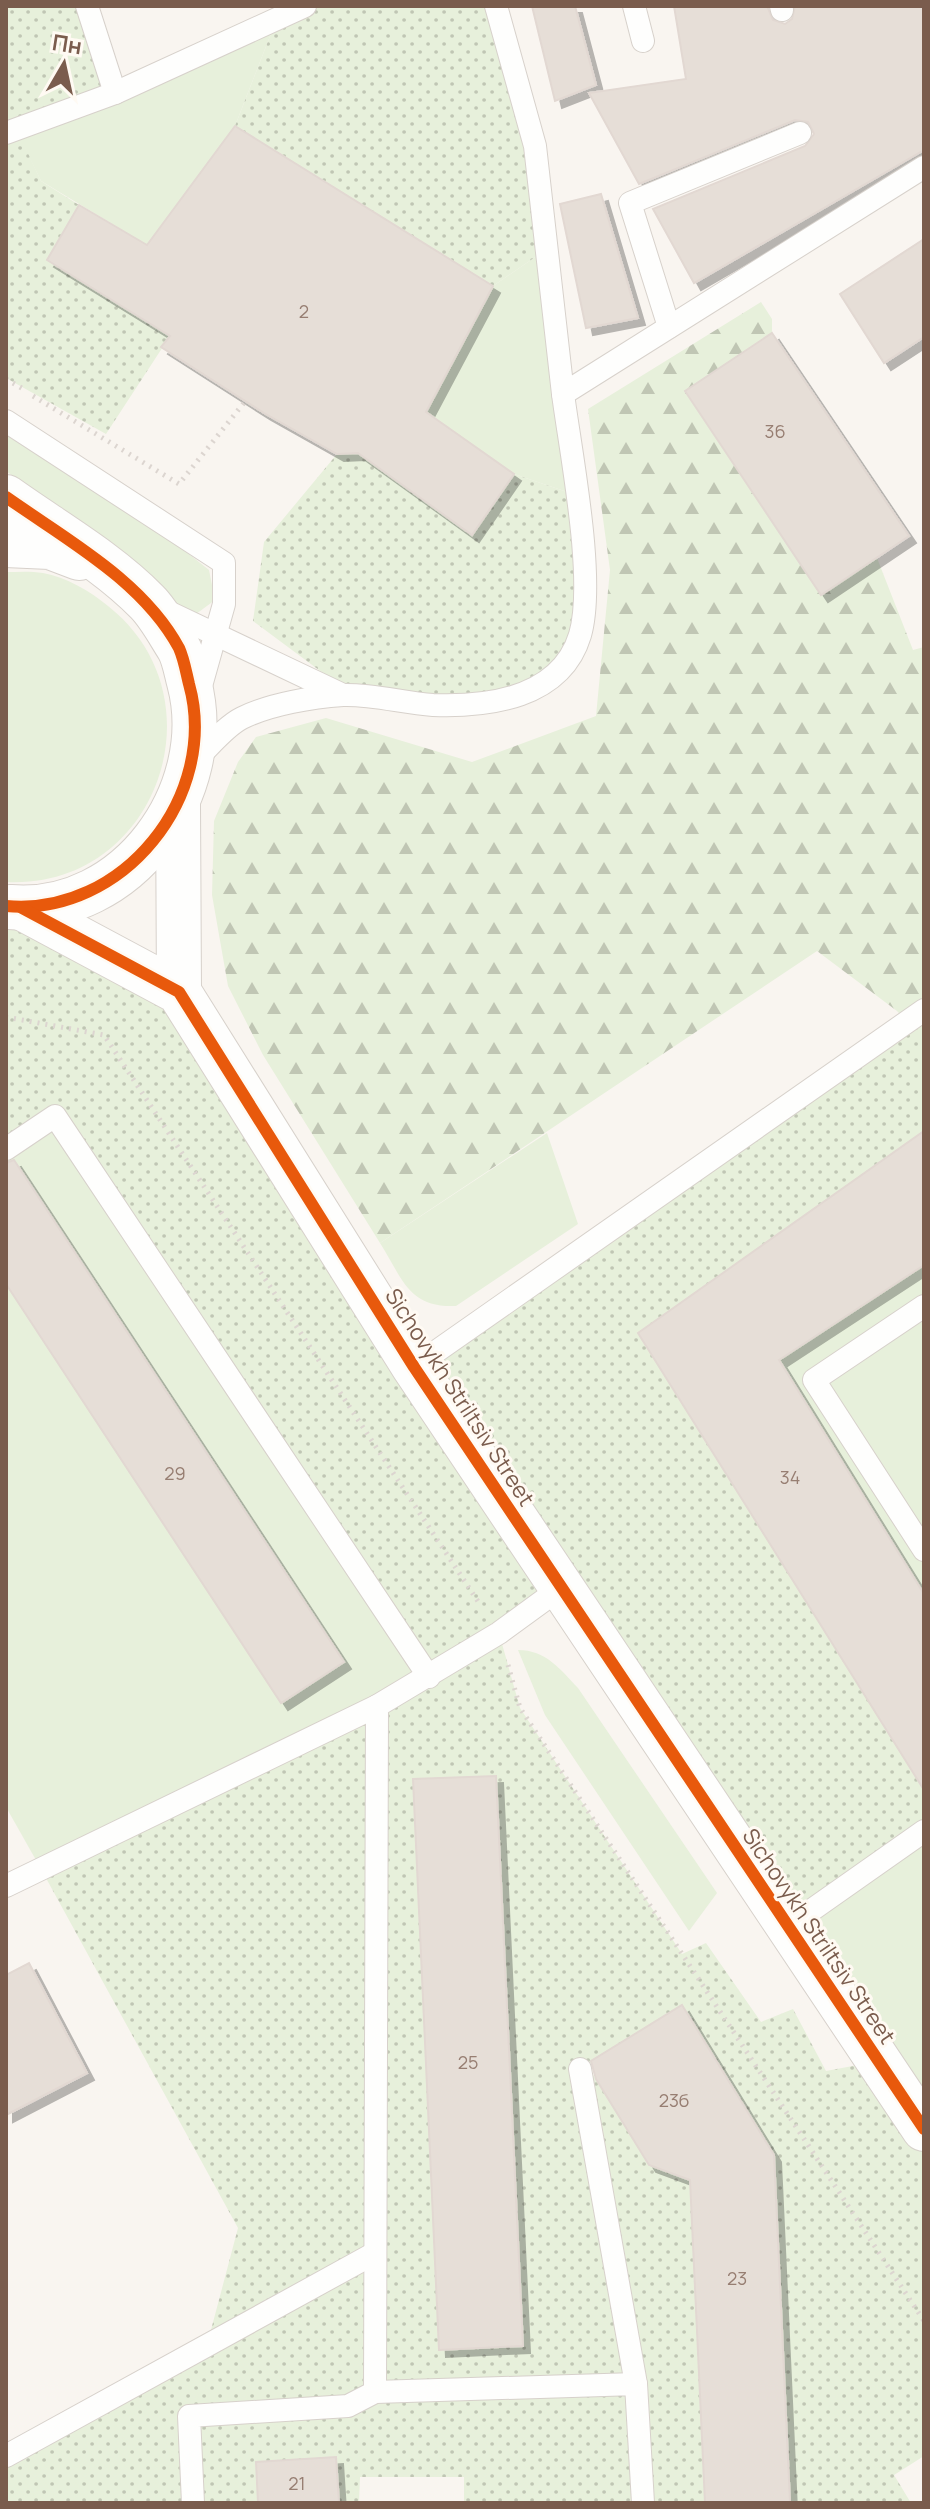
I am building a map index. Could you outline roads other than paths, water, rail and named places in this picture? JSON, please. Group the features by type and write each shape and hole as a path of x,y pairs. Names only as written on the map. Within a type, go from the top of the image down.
{"street":[{"path":"6,497 104,567 148,603 180,650 195,706 193,762 178,805 179,992"},
{"path":"6,545 50,547 104,567"},
{"name":"Sichovykh Striltsiv Street","path":"14,907 73,898 103,886 153,844 178,805"},
{"name":"Sichovykh Striltsiv Street","path":"14,907 179,992 414,1367 924,2129"}],"lane":[{"path":"87,6 115,93"},
{"path":"6,133 115,93 305,6"},
{"path":"193,762 240,718 272,708 343,695 432,705 503,701 543,686 569,659 580,634 585,573 535,146 496,6"},
{"path":"634,6 643,41"},
{"path":"669,327 630,203 800,133"},
{"path":"563,394 924,167"},
{"path":"6,421 224,563 224,604 195,706"},
{"path":"148,603 343,695"},
{"path":"414,1367 924,1010"},
{"path":"6,1149 55,1116 429,1677"},
{"path":"924,1306 814,1380 924,1550"},
{"path":"6,1886 377,1706 499,1633 562,1587"},
{"path":"375,2392 377,1706"},
{"path":"789,1926 924,1831"},
{"path":"580,2069 636,2384 643,2503"},
{"path":"6,2456 375,2253"},
{"path":"193,2503 189,2416 348,2406 375,2392 636,2384"}]}
